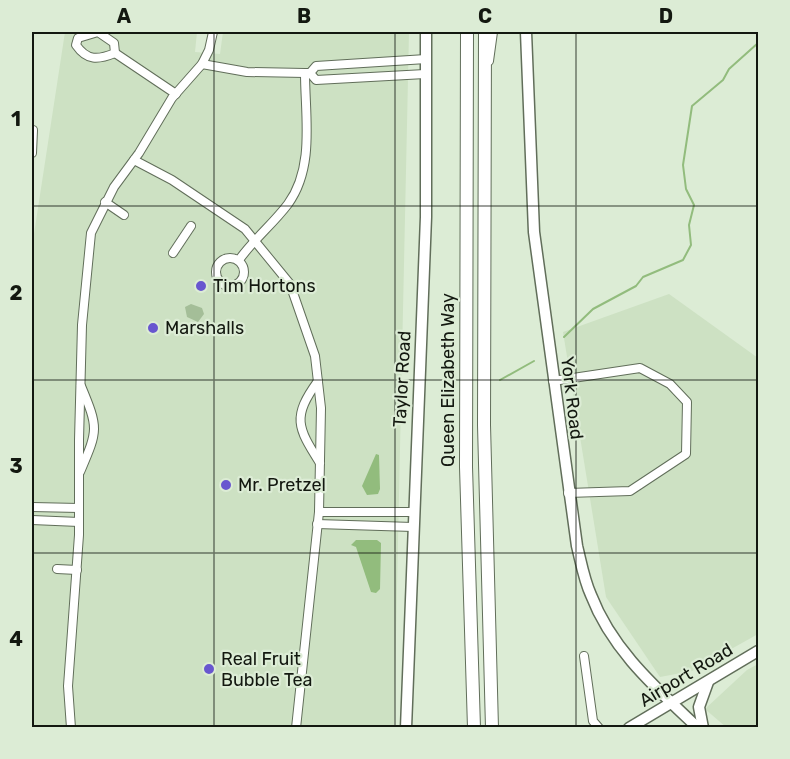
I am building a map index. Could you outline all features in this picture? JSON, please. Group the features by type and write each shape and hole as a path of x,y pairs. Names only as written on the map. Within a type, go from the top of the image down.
{"highway":[{"name":"Queen Elizabeth Way","path":"467,32 466,467 474,728"},
{"name":"Queen Elizabeth Way","path":"485,32 484,424 492,728"},
{"path":"465,728 469,576"},
{"path":"488,592 497,728"}],"main road":[{"name":"Taylor Road","path":"406,728 412,527 426,217 426,32"},
{"name":"York Road","path":"526,32 534,232 552,381 577,546 591,595 618,644 632,663 698,728"},
{"name":"Airport Road","path":"629,728 759,651"},
{"path":"703,728 699,707 710,679"}],"street":[{"path":"71,728 68,686 80,508 80,384 92,230 105,202 176,94 202,64 209,50 213,32"},
{"path":"485,76 493,32"},
{"path":"115,53 176,94"},
{"path":"307,73 316,66 426,59"},
{"path":"202,64 247,72 307,73 316,80 425,74"},
{"path":"239,261 289,203 300,179 306,157 307,73"},
{"path":"32,153 33,130"},
{"path":"134,160 171,180 245,229 290,284 315,356 318,381 319,512 296,728"},
{"path":"105,202 124,215"},
{"path":"173,253 191,226"},
{"path":"552,381 640,368 670,384 687,402 686,453 630,491 568,493"},
{"path":"318,381 304,401 298,422 303,437 320,464"},
{"path":"79,476 95,436 96,421 80,384"},
{"path":"32,507 80,508"},
{"path":"319,512 413,512"},
{"path":"32,520 79,522"},
{"path":"318,524 412,527"},
{"path":"57,569 77,570"},
{"path":"584,656 593,721 599,728"}],"shaded area":[{"path":"65,32 197,32 195,52 220,54 223,32 409,32 394,727 32,728 32,247"},
{"path":"669,294 758,358 758,634 692,671 660,677 606,597 563,332"},
{"path":"191,304 202,308 204,314 198,322 187,317 185,307"},
{"path":"376,454 379,455 380,489 378,494 367,495 362,486"},
{"path":"356,540 377,540 381,543 380,589 376,593 371,592 356,547 351,545"},
{"path":"758,664 758,727 726,727 705,709 747,670"}],"waterway":[{"path":"564,337 593,309 636,286 643,277 683,260 691,245 689,225 694,205 686,189 683,165 692,106 723,80 729,69 758,43"},
{"path":"500,380 534,361"}],"place":[{"name":"Tim Hortons","path":"201,286"},
{"name":"Marshalls","path":"153,328"},
{"name":"Mr. Pretzel","path":"226,485"},
{"name":"Real Fruit Bubble Tea","path":"209,669"}]}
